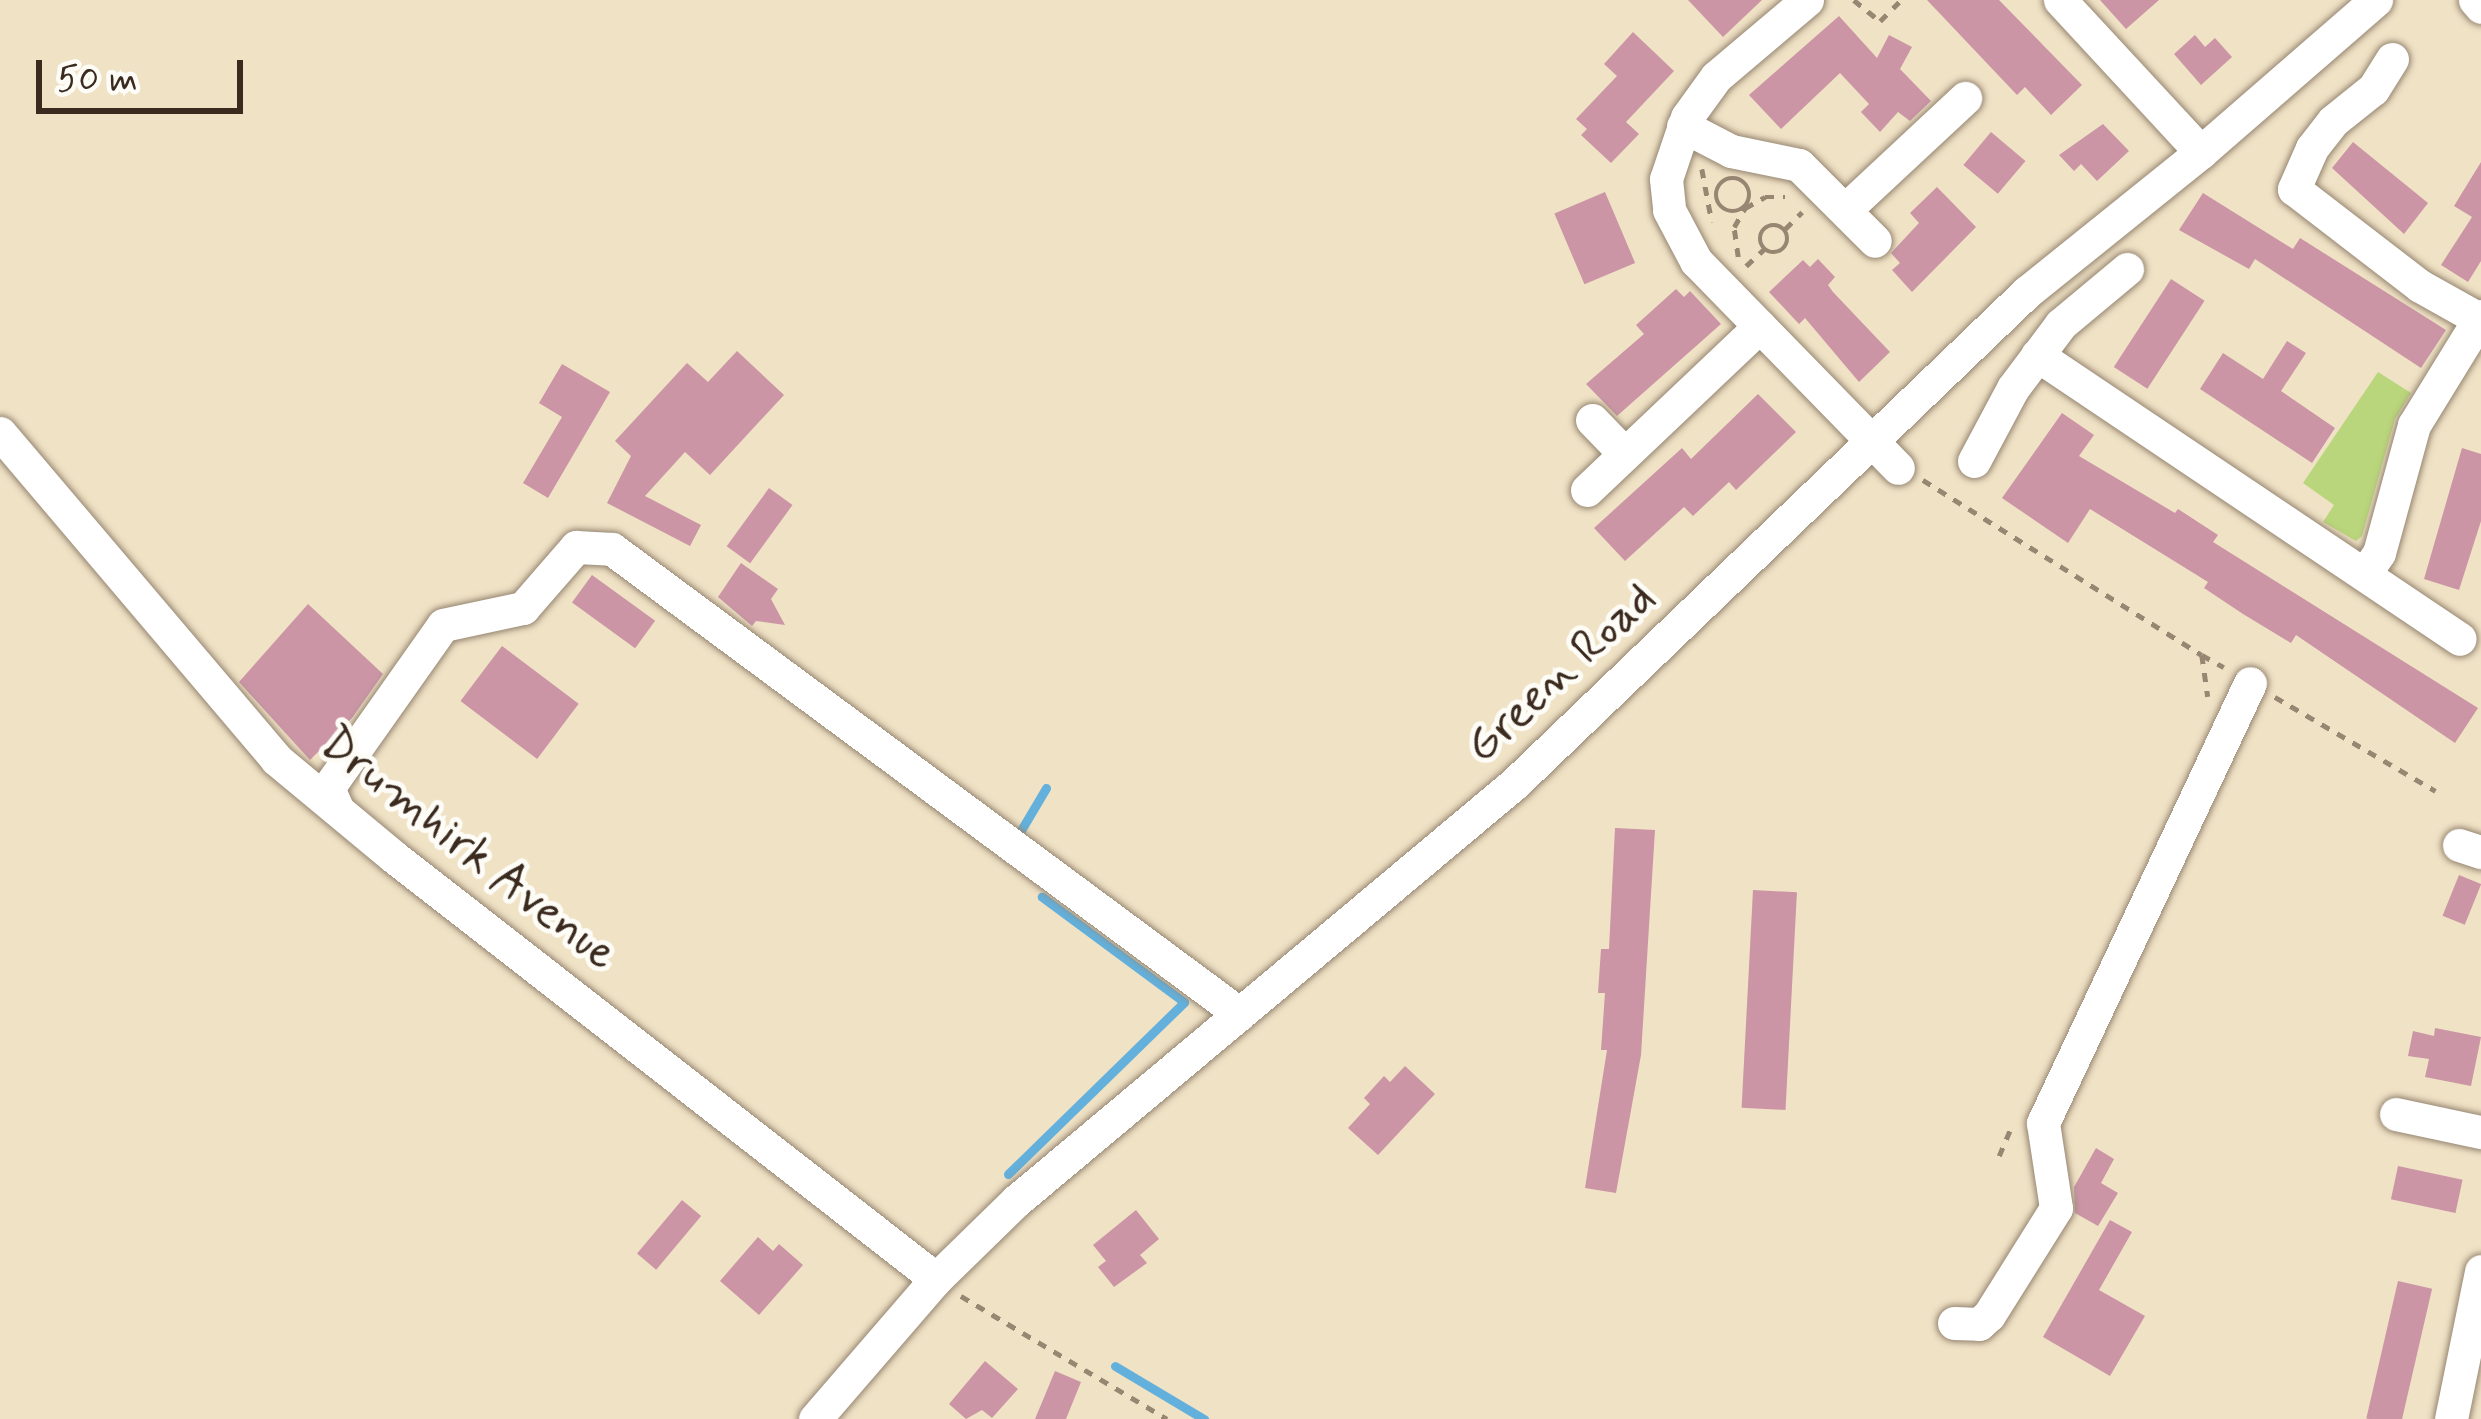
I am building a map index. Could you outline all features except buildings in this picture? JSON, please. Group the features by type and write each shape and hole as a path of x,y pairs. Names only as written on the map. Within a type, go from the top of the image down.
{"street":[{"path":"1807,0 1716,77 1691,140 1666,179 1669,210 1696,261 1898,468"},
{"path":"2060,0 2201,152"},
{"name":"Green Road","path":"814,1419 936,1280 1016,1202 1515,783 2027,292 2201,152 2376,0"},
{"path":"2366,572 2379,553 2414,425 2480,318 2420,286 2294,189 2312,148 2333,121 2373,89 2392,58"},
{"path":"1830,205 1965,98"},
{"path":"1691,140 1798,165 1830,205 1875,242"},
{"path":"1974,461 2037,355 2061,324 2127,269"},
{"path":"1587,490 1760,326"},
{"path":"2037,355 2460,639"},
{"path":"1592,420 1625,454"},
{"name":"Drumhirk Avenue","path":"0,433 276,759 936,1280"},
{"path":"338,808 328,788 443,625 523,608 576,547 612,549 1240,1014"},
{"path":"1954,1323 1979,1324 1989,1315 2056,1208 2043,1123 2250,683"},
{"path":"2396,1114 2481,1132"},
{"path":"2451,1419 2481,1271"}],"path":[{"path":"1854,0 1880,21 1901,0"},
{"path":"1691,140 1715,237"},
{"path":"1745,267 1733,237 1745,208 1751,194 1744,180 1721,182 1718,204 1730,212 1745,208 1776,196 1805,209 1830,205"},
{"path":"1735,277 1764,249 1784,249 1785,229 1805,209"},
{"path":"1764,249 1764,229 1785,229"},
{"path":"1898,468 2202,655 2436,791"},
{"path":"2201,713 2208,695 2202,655"},
{"path":"1999,1156 2018,1113"},
{"path":"936,1280 1167,1419"}],"green space":[{"path":"2378,372 2411,393 2395,419 2362,536 2356,541 2323,522 2334,505 2303,483"}],"waterway":[{"path":"1017,837 1046,788"},
{"path":"1008,1174 1184,1002 1042,897"},
{"path":"1115,1366 1204,1419"}]}
